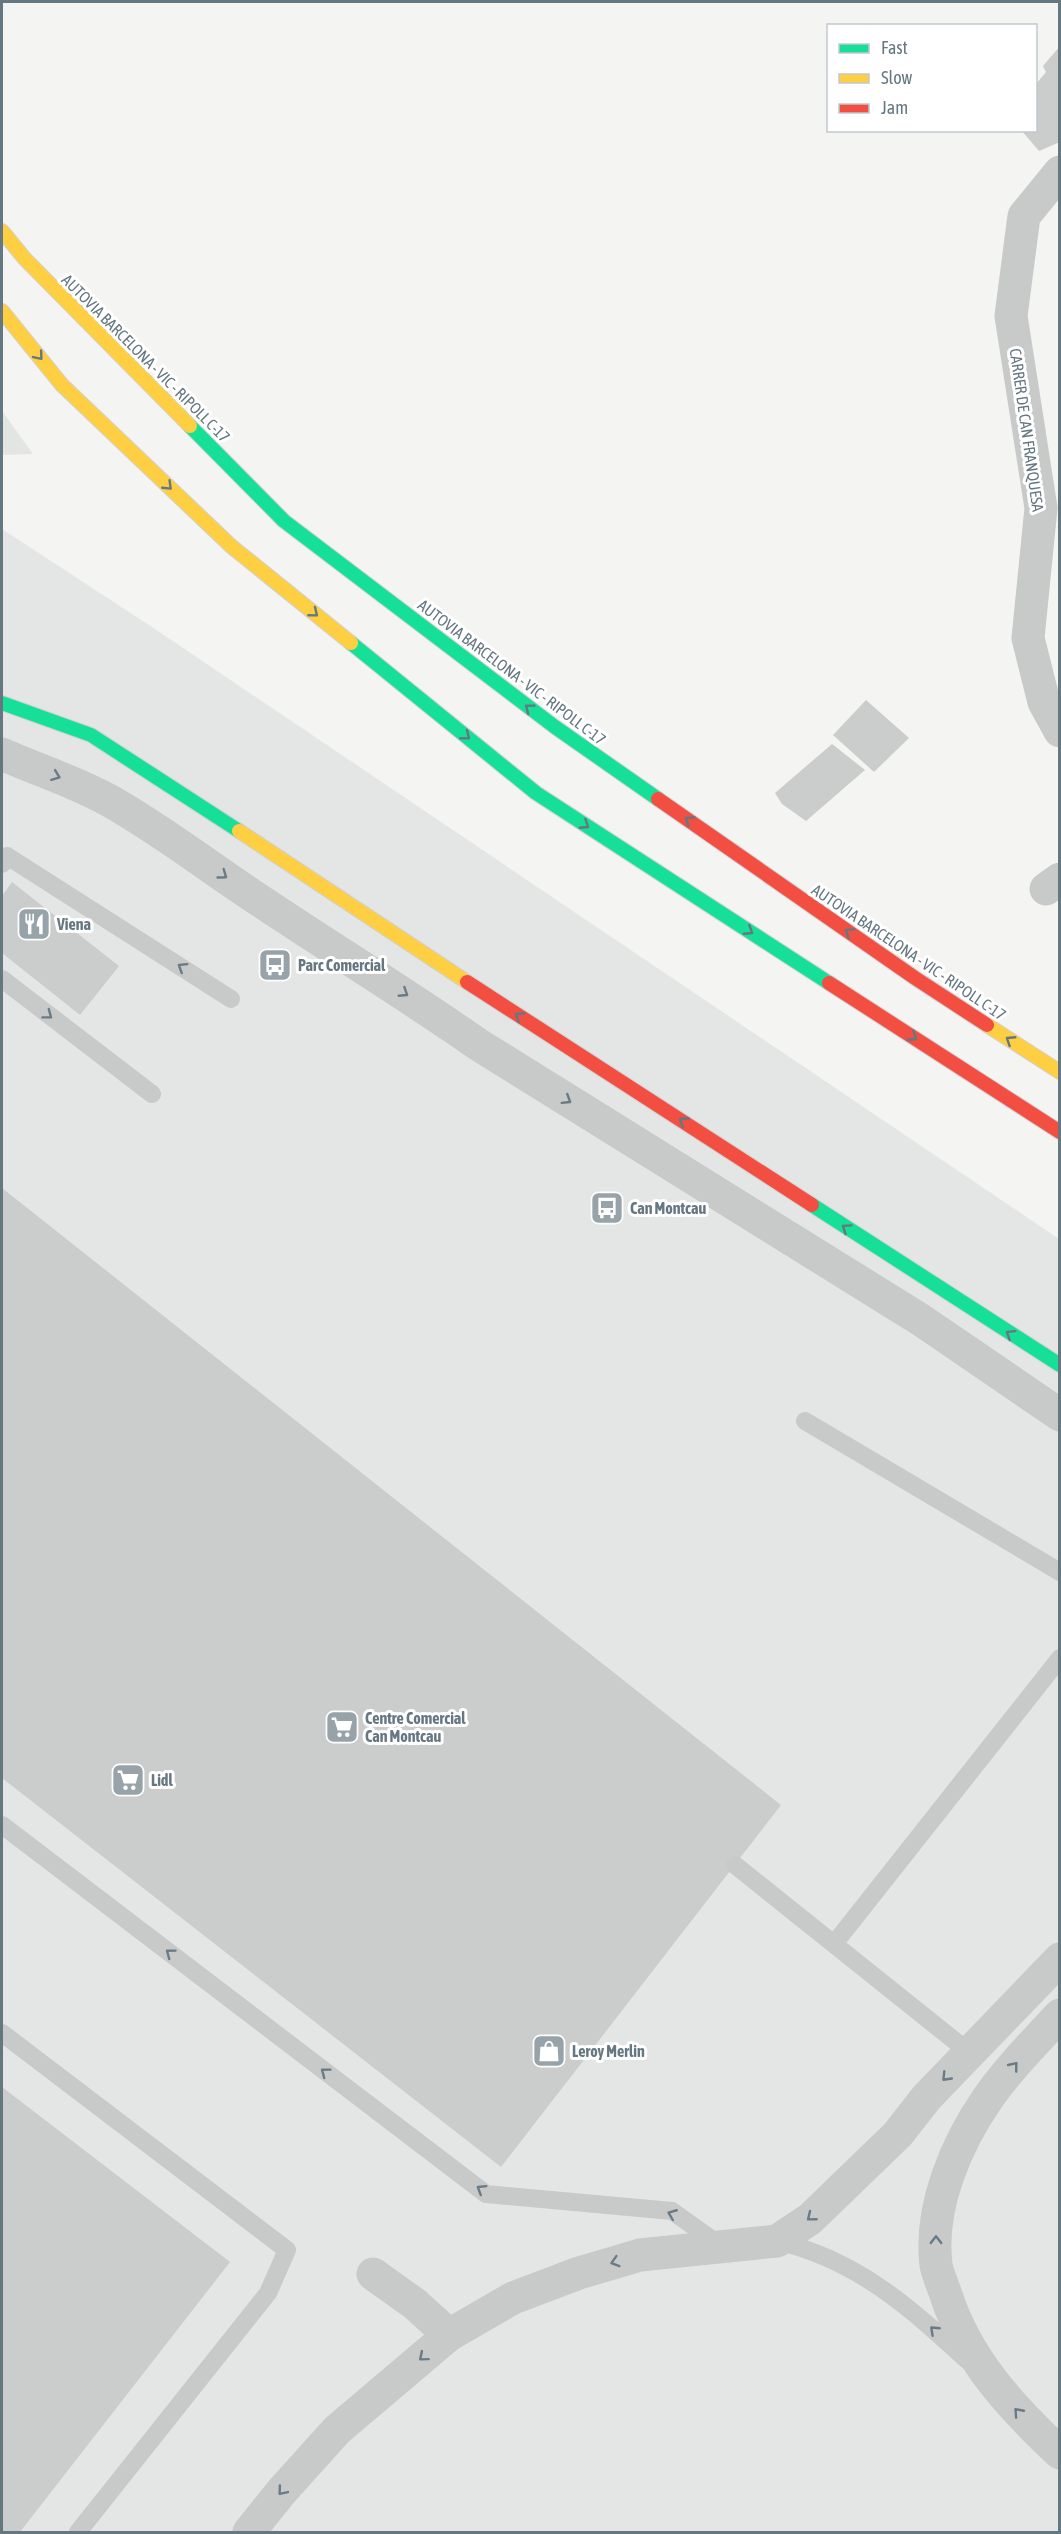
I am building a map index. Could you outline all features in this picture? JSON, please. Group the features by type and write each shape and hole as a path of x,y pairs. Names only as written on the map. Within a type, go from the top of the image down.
{"main road":[{"name":"AUTOVIA BARCELONA - VIC - RIPOLL C-17","path":"2,231 25,259 284,521 555,727 915,978 1059,1072"},
{"path":"2,311 62,385 231,546 536,794 1059,1132"},
{"path":"2,702 91,735 141,766 447,969 1059,1365"}],"street":[{"name":"CARRER DE CAN FRANQUESA","path":"1059,172 1024,216 1011,316 1050,512 1028,638 1044,702 1059,731"},
{"path":"2,754 79,786 110,801 153,827 245,891 409,996 479,1045 921,1320 1059,1415"},
{"path":"249,2532 282,2490 337,2430 449,2335 513,2298 579,2273 640,2255 777,2241 810,2219 898,2134 926,2098 1059,1959"},
{"path":"1059,2015 989,2097 967,2132 947,2178 936,2222 936,2266 965,2341 993,2384 1059,2453"},
{"path":"373,2274 415,2304 449,2335"}],"lane":[{"path":"2,864 7,856 231,999"},
{"path":"2,979 152,1094"},
{"path":"805,1421 1059,1572"},
{"path":"834,1944 1059,1658"},
{"path":"2,1825 486,2194 672,2211 721,2246"},
{"path":"735,1865 970,2053"},
{"path":"2,2033 286,2250 268,2293 78,2532"},
{"path":"777,2241 807,2248 845,2265 882,2287 924,2320 993,2384"}],"shaded area":[{"path":"2,411 33,454 2,455"},
{"path":"2,529 155,629 1059,1239 1059,2532 2,2532"}],"building":[{"path":"1060,46 1060,142 1039,151 1023,132 1037,132 1037,83 1046,72 1043,66"},
{"path":"866,700 909,738 874,772 833,735"},
{"path":"832,744 865,770 806,821 782,804 775,793"},
{"name":"Viena","path":"12,882 119,966 80,1015 2,953 2,896"},
{"name":"Centre Comercial Can Montcau","path":"2,1188 781,1805 501,2167 2,1778"},
{"path":"2,2087 230,2262 20,2532 2,2532"}],"traffic: fast":[{"path":"190,426 284,521 555,727 658,799"},
{"path":"351,643 536,793 829,983"},
{"path":"2,703 91,735 239,831"},
{"path":"812,1205 1060,1365"}],"traffic: slow":[{"path":"2,231 25,259 190,426"},
{"path":"2,311 62,385 231,546 351,643"},
{"path":"239,831 467,982"},
{"path":"987,1025 1060,1072"}],"traffic: jam":[{"path":"658,799 915,978 987,1025"},
{"path":"467,982 812,1205"},
{"path":"829,983 1060,1132"}],"place":[{"name":"Viena","path":"34,924"},
{"name":"Parc Comercial","path":"275,965"},
{"name":"Can Montcau","path":"607,1208"},
{"name":"Centre Comercial Can Montcau","path":"342,1727"},
{"name":"Lidl","path":"128,1780"},
{"name":"Leroy Merlin","path":"549,2051"}]}
